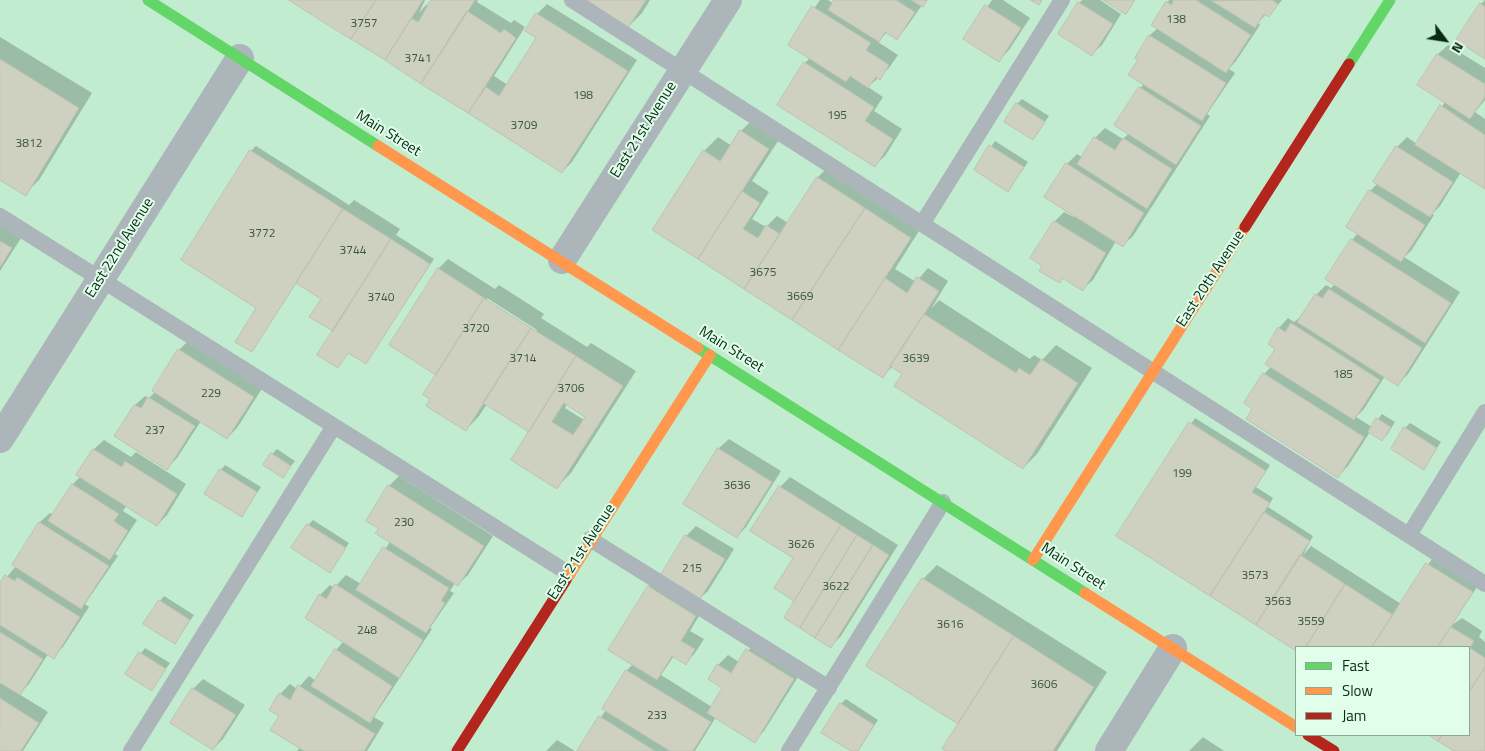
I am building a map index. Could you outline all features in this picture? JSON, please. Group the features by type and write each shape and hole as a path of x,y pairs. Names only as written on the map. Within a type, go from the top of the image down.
{"main road":[{"name":"Main Street","path":"148,0 562,260 1295,726"},
{"name":"East 20th Avenue","path":"1033,560 1152,370 1390,0"},
{"name":"East 21st Avenue","path":"457,751 590,539 710,355"},
{"path":"1310,736 1334,751"}],"street":[{"name":"East 21st Avenue","path":"562,260 728,0"},
{"name":"East 22nd Avenue","path":"0,439 240,58"},
{"path":"1109,751 1173,648"}],"lane":[{"path":"572,0 1485,584"},
{"path":"922,224 1062,0"},
{"path":"0,216 568,574"},
{"path":"1409,535 1485,412"},
{"path":"131,751 334,426"},
{"path":"789,751 943,502"},
{"path":"590,539 829,688"}],"building":[{"path":"289,0 376,0 351,39"},
{"path":"376,0 423,0 385,60 351,39"},
{"path":"431,0 475,0 421,84 385,60 411,18 418,22"},
{"path":"583,0 646,0 628,28"},
{"path":"834,0 896,0 915,12 897,40 885,32 879,42 828,10"},
{"path":"911,0 927,0 923,7"},
{"path":"1031,0 1042,0 1039,5"},
{"path":"1103,0 1135,0 1126,14"},
{"path":"1174,0 1196,0 1251,35 1226,73 1151,25 1166,1 1171,5"},
{"path":"1272,0 1278,4 1269,17 1264,14 1255,28 1212,1"},
{"path":"1078,2 1113,24 1092,56 1058,34"},
{"path":"1480,3 1485,7 1485,59 1456,40"},
{"path":"985,5 1021,28 999,62 963,39"},
{"path":"812,6 871,43 866,50 889,65 880,80 876,77 868,88 850,76 846,82 788,45"},
{"path":"467,11 501,33 504,29 516,38 468,113 421,84"},
{"path":"536,13 628,71 562,173 468,113 486,87 499,96 536,38 525,31"},
{"path":"1149,35 1226,83 1202,121 1128,75 1138,60 1135,58"},
{"path":"1437,54 1485,84 1485,97 1470,119 1417,85"},
{"path":"0,59 79,108 26,196 0,180"},
{"path":"804,62 874,107 865,121 893,139 875,167 777,105"},
{"path":"1139,87 1201,126 1176,165 1114,125"},
{"path":"1016,103 1045,122 1033,140 1004,122"},
{"path":"1440,105 1485,135 1485,189 1415,145"},
{"path":"740,130 769,149 698,259 652,230 703,150 720,161"},
{"path":"1094,137 1115,150 1123,138 1172,169 1147,209 1077,164"},
{"path":"989,145 1024,167 1008,192 974,170"},
{"path":"1396,146 1453,182 1430,217 1373,182"},
{"path":"250,150 343,209 252,352 235,342 256,308 181,260"},
{"path":"1066,163 1144,213 1123,247 1044,197"},
{"path":"817,177 865,208 792,320 744,289"},
{"path":"1369,190 1425,225 1401,262 1346,227"},
{"path":"742,191 760,203 743,229 758,238 766,225 780,234 744,289 698,259"},
{"path":"865,208 911,238 838,350 792,320"},
{"path":"343,209 391,239 333,331 309,317 321,299 296,283"},
{"path":"1054,221 1106,253 1083,291 1062,278 1060,283 1039,271 1042,266 1030,258"},
{"path":"391,239 430,264 366,364 348,353 338,368 317,355"},
{"path":"1351,239 1451,303 1425,343 1325,279"},
{"path":"0,241 12,248 0,267"},
{"path":"438,268 484,298 436,375 389,345"},
{"path":"917,277 939,291 883,378 838,350 885,278 907,293"},
{"path":"1329,289 1422,348 1398,386 1297,322 1315,294 1322,298"},
{"path":"484,298 531,328 466,431 426,406 430,399 423,395"},
{"path":"924,314 1016,373 1019,368 1030,375 1041,359 1078,383 1023,469 894,386 902,374 890,366"},
{"path":"1291,323 1380,380 1354,420 1265,364 1275,349 1268,344 1278,327 1285,332"},
{"path":"531,328 576,356 529,432 483,403"},
{"path":"178,349 254,397 227,439 152,391"},
{"path":"576,356 623,386 557,489 511,460","holes":["564,403 585,417 573,435 552,422"]},
{"path":"1263,373 1364,437 1338,478 1246,419 1252,409 1244,403"},
{"path":"148,397 195,426 167,470 114,436 134,405 141,408"},
{"path":"1376,418 1391,427 1382,441 1368,432"},
{"path":"1189,422 1266,471 1252,492 1270,503 1210,596 1116,536"},
{"path":"1404,427 1437,448 1424,470 1391,449"},
{"path":"718,448 772,482 737,538 683,504"},
{"path":"93,449 122,467 125,461 177,494 157,526 76,475"},
{"path":"271,453 291,466 283,478 263,465"},
{"path":"220,469 257,492 242,517 204,494"},
{"path":"72,484 119,514 114,521 128,531 110,560 48,521"},
{"path":"388,485 484,546 458,586 375,533 379,529 366,521"},
{"path":"779,486 841,525 794,601 774,588 793,558 750,531"},
{"path":"1264,512 1310,541 1256,625 1210,596"},
{"path":"39,522 109,566 81,609 12,565"},
{"path":"307,524 346,548 330,573 291,548"},
{"path":"841,525 857,535 800,628 784,618"},
{"path":"685,535 725,559 698,602 659,578"},
{"path":"857,535 873,545 815,638 800,628"},
{"path":"873,545 889,555 831,648 815,638"},
{"path":"383,547 449,588 441,601 445,603 426,633 356,590"},
{"path":"1300,555 1345,584 1307,646 1295,646 1295,650 1256,625"},
{"path":"1426,563 1473,592 1439,646 1373,646"},
{"path":"5,575 15,581 17,577 80,617 54,659 0,625 0,583"},
{"path":"922,578 1014,636 958,724 866,666"},
{"path":"335,584 423,640 399,678 305,618 319,594 326,599"},
{"path":"1345,584 1393,615 1373,646 1307,646"},
{"path":"648,586 696,616 681,641 695,649 686,665 672,656 657,680 608,650"},
{"path":"159,600 190,620 175,644 143,624"},
{"path":"1451,627 1474,641 1470,648 1470,646 1439,646"},
{"path":"0,632 43,659 20,695 0,683"},
{"path":"1014,636 1094,687 1053,751 946,751 942,749"},
{"path":"1470,648 1485,658 1485,667 1470,690"},
{"path":"335,649 392,686 370,723 311,686"},
{"path":"746,649 794,679 755,743 707,713 722,688 708,679 717,664 731,673"},
{"path":"139,652 166,669 152,691 125,674"},
{"path":"1485,667 1485,751 1454,751 1438,741 1441,736 1470,736 1470,690"},
{"path":"626,670 711,722 693,751 670,751 602,709"},
{"path":"298,685 375,734 364,751 304,751 270,730 279,716 269,710 279,693 290,700"},
{"path":"192,688 236,715 213,750 170,723"},
{"path":"0,698 39,723 21,751 0,751"},
{"path":"840,703 874,725 858,751 851,751 821,733"},
{"path":"599,716 655,751 577,751"},
{"path":"1430,736 1441,736 1438,741"}],"traffic: fast":[{"path":"148,0 378,146"},
{"path":"1349,64 1390,0"},
{"path":"698,348 1085,593"}],"traffic: slow":[{"path":"378,146 698,348"},
{"path":"1033,560 1245,227"},
{"path":"566,580 710,355"},
{"path":"1085,593 1295,726"}],"traffic: jam":[{"path":"1245,227 1349,64"},
{"path":"457,751 566,580"},
{"path":"1310,736 1334,751"}]}
